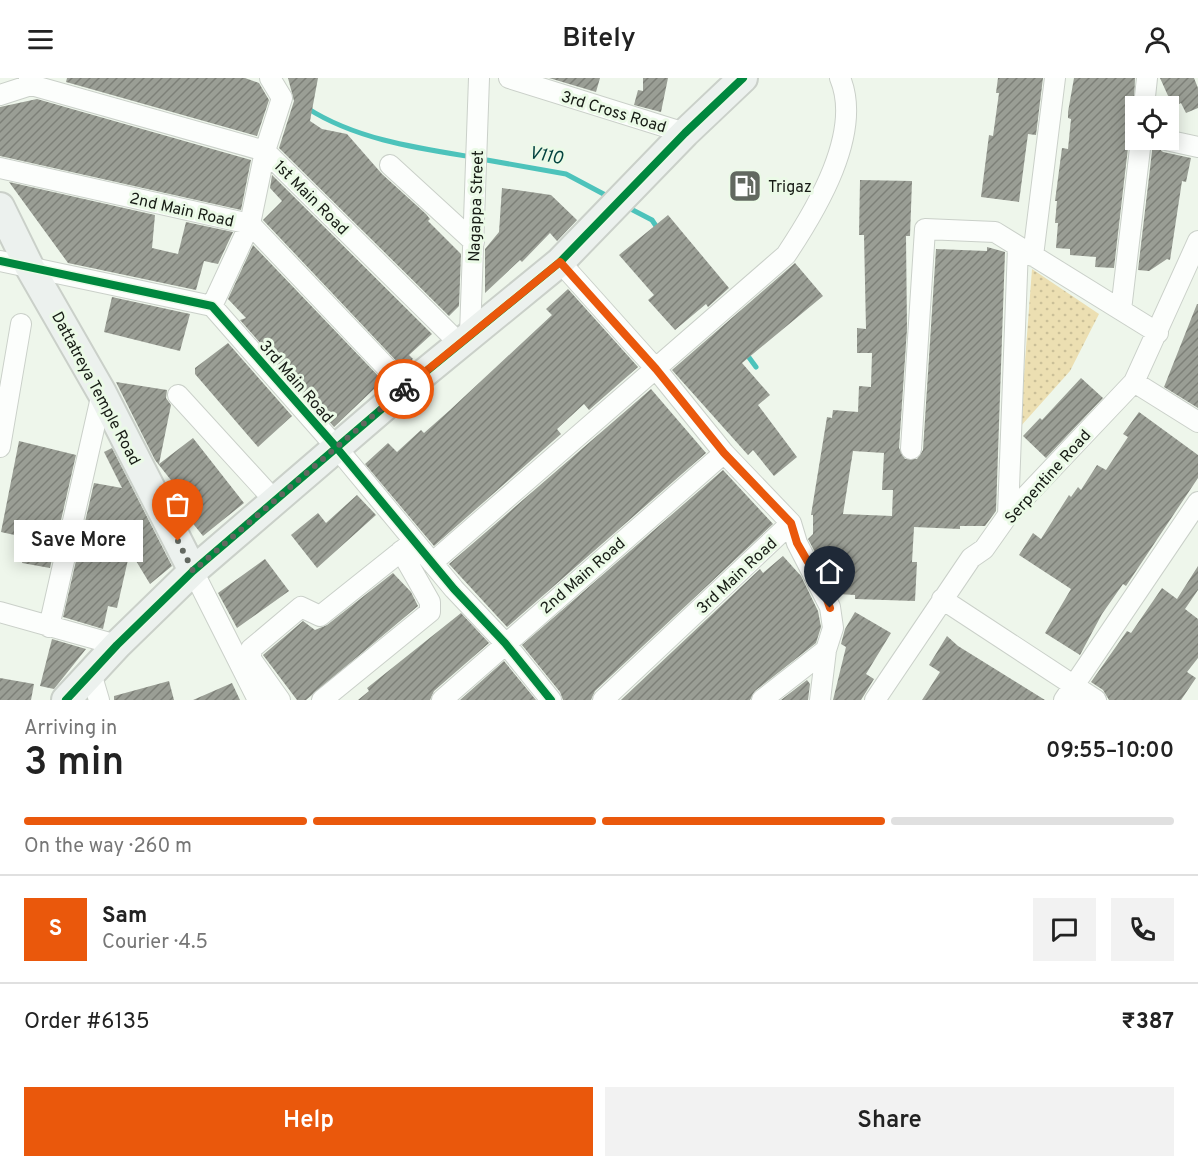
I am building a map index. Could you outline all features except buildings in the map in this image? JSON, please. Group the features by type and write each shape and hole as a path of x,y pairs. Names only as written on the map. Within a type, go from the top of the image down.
{"street":[{"path":"0,261 212,306 250,224 265,151 282,98 270,78"},
{"name":"Nagappa Street","path":"464,338 474,242 479,78"},
{"name":"3rd Cross Road","path":"509,78 685,132"},
{"path":"66,700 117,645 193,571 464,338 560,262 685,132 743,78"},
{"path":"432,563 786,255 806,225 823,192 844,137 847,105 840,78"},
{"path":"1008,515 1026,251 1055,78"},
{"path":"1145,96 1147,78"},
{"path":"0,95 30,82"},
{"name":"1st Main Road","path":"30,82 265,151 464,338"},
{"path":"1179,143 1198,147"},
{"path":"1121,310 1140,150"},
{"path":"390,165 474,242"},
{"name":"2nd Main Road","path":"0,168 250,224 406,388"},
{"name":"Dattatreya Temple Road","path":"0,207 29,266 102,393 193,571"},
{"path":"911,450 925,229 995,232 1158,333"},
{"name":"Serpentine Road","path":"876,700 971,558 994,538 1008,515 1134,382 1198,241"},
{"path":"560,262 656,369 724,453 791,523 797,543 823,588 830,608 833,628 824,659 820,700"},
{"name":"3rd Main Road","path":"212,306 336,447 407,546 432,563 505,643 551,700"},
{"path":"0,447 21,324"},
{"path":"1134,382 1198,422"},
{"path":"49,627 102,393"},
{"path":"178,395 274,501"},
{"name":"2nd Main Road","path":"442,700 724,453"},
{"path":"1069,693 1198,502"},
{"name":"3rd Main Road","path":"603,700 791,523"},
{"path":"280,700 251,659 251,649 301,607 304,606 313,615 320,616 407,546 430,602 430,612 322,700"},
{"path":"193,571 258,700"},
{"path":"942,599 1069,693 1096,700"},
{"path":"0,612 117,645"},
{"path":"792,693 824,659"},
{"path":"762,700 824,659"},
{"path":"91,673 99,700"}],"shaded area":[{"path":"1032,269 1099,314 1070,371 1020,427"}],"waterway":[{"name":"V110","path":"307,108 345,127 386,141 472,157"},
{"name":"V110","path":"481,159 566,174 611,198"},
{"name":"V110","path":"627,207 652,220 658,229"},
{"name":"V110","path":"745,352 756,367"}],"cycle path":[{"path":"66,700 117,645 193,571 406,388 560,262 685,133 743,78"},
{"path":"0,261 212,306 336,447 454,589 505,643 551,700"}],"way so far":[{"path":"178,541 193,571 404,389"}],"place":[{"name":"Trigaz","path":"745,186"},
{"name":"Save More","path":"178,541"}],"route":[{"path":"404,389 560,262 656,369 724,453 791,523 797,543 823,588 830,608"}]}
